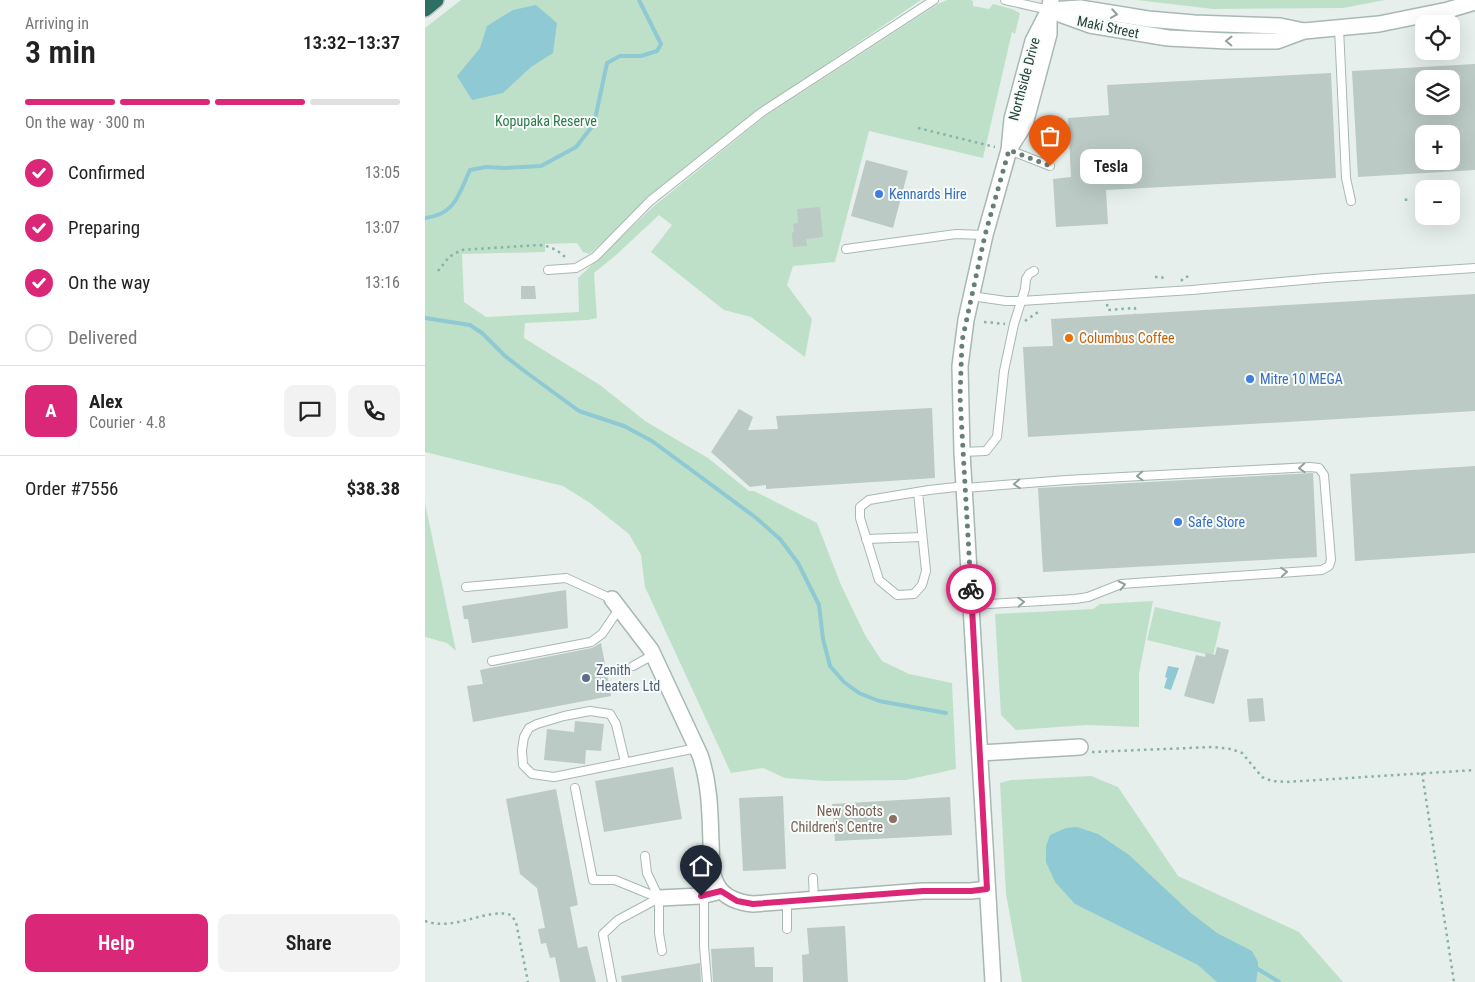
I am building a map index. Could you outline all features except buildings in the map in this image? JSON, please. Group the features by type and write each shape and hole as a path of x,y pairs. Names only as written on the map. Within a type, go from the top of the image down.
{"highway":[{"path":"425,9 436,0"}],"street":[{"name":"Maki Street","path":"1050,5 1077,22 1168,38 1277,42 1304,30 1339,28 1413,18 1475,2"},
{"name":"Northside Drive","path":"993,982 962,452 962,341 985,235 1009,150 1012,119 1033,41 1050,5"},
{"path":"615,604 653,655 705,769 708,787 713,876 721,891 744,904 923,891 987,889"},
{"path":"980,753 1080,748"},
{"path":"659,898 704,895 721,891"}],"lane":[{"path":"548,270 576,268 595,257 650,201 761,112 934,0"},
{"path":"1005,0 1050,5"},
{"path":"1339,28 1346,178 1351,201"},
{"path":"1009,150 1050,166"},
{"path":"846,249 956,234 985,235"},
{"path":"971,296 1021,301 1475,268"},
{"path":"962,452 986,451 997,437 1004,371 1026,279 1034,271"},
{"path":"918,492 925,571 922,585 914,594 897,595 879,580 866,539 860,518 860,507 869,500 918,492 965,487 1085,479 1310,467 1319,468 1324,475 1331,560 1329,566 1322,570 1121,584 1088,596 1075,598 972,605"},
{"path":"866,539 922,537"},
{"path":"466,587 566,578 615,604 601,634 591,642 492,661"},
{"path":"633,666 653,655"},
{"path":"625,762 616,724 610,714 590,712 565,716 529,728 524,737 522,750 523,765 532,774 554,777 697,748"},
{"path":"575,788 593,880 615,880 659,898"},
{"path":"645,856 647,873 659,898 659,933 662,951"},
{"path":"813,878 815,900"},
{"path":"704,895 704,946 707,982"},
{"path":"612,982 603,934 618,920 659,898"},
{"path":"787,902 787,929"}],"path":[{"path":"918,128 1009,150"},
{"path":"438,271 449,257 461,250 539,245 548,246 559,251 576,268"},
{"path":"1185,277 1191,276"},
{"path":"1155,278 1162,277"},
{"path":"984,322 1006,325"},
{"path":"1080,748 1085,753 1213,747 1231,749 1242,753 1262,777 1272,781 1286,782 1475,770"},
{"path":"1422,773 1454,982"},
{"path":"425,921 443,924 499,913 511,915 516,922 528,982"}],"green space":[{"name":"Kopupaka Reserve","path":"461,0 921,0 753,114 667,182 589,254 583,252 577,243 545,244 545,252 462,254 464,302 486,317 579,312 578,278 654,206 764,117 938,4 947,0 970,0 973,1 973,6 989,9 993,4 1020,13 1015,34 1012,32 983,158 869,131 835,262 793,266 787,285 812,319 805,357 751,317 724,310 651,252 672,225 659,215 594,273 597,318 525,323 524,338 600,385 645,421 708,458 749,491 754,491 817,523 841,585 865,635 882,661 909,674 952,683 956,769 906,780 825,781 785,778 763,768 731,773 645,587 641,555 629,534 590,503 563,486 425,452 425,28"},
{"path":"1137,0 1385,0 1343,8 1213,9"},
{"path":"425,503 456,651 447,643 425,637"},
{"path":"1153,601 1139,674 1139,727 1087,725 1016,730 1001,715 995,614 1093,609 1100,604"},
{"path":"1155,607 1221,622 1213,656 1147,640"},
{"path":"1091,776 1118,787 1178,876 1299,932 1343,982 1022,982 1006,894 1000,783 1011,780"}],"water":[{"path":"536,5 557,23 553,53 531,67 503,93 472,100 457,76 480,48 487,26 513,10"},
{"path":"1168,666 1179,668 1171,690 1164,688"},
{"path":"1077,827 1098,834 1129,855 1191,913 1217,933 1252,951 1258,962 1256,982 1217,982 1198,965 1075,904 1055,882 1046,862 1046,846 1050,835 1066,828"}],"waterway":[{"path":"425,218 435,216 450,208 459,195 470,170 486,167 541,166 576,147 594,124 607,63 620,56 641,56 657,51 661,44 639,0"},
{"path":"425,318 470,325 482,333 505,356 579,411 624,426 652,441 755,517 780,539 798,563 819,605 823,639 830,666 844,682 859,693 879,701 946,713"},
{"path":"1258,969 1279,982"}],"way so far":[{"path":"971,589 960,397 962,341 985,235 1009,150 1050,166"}],"place":[{"name":"Tesla","path":"1050,166"},
{"name":"Kennards Hire","path":"879,194"},
{"name":"Columbus Coffee","path":"1069,338"},
{"name":"Mitre 10 MEGA","path":"1250,379"},
{"name":"Safe Store","path":"1178,522"},
{"name":"Zenith Heaters Ltd","path":"586,678"},
{"name":"New Shoots Children's Centre","path":"893,819"}],"route":[{"path":"701,896 721,891 744,904 753,904 923,891 987,889 971,589"}]}
